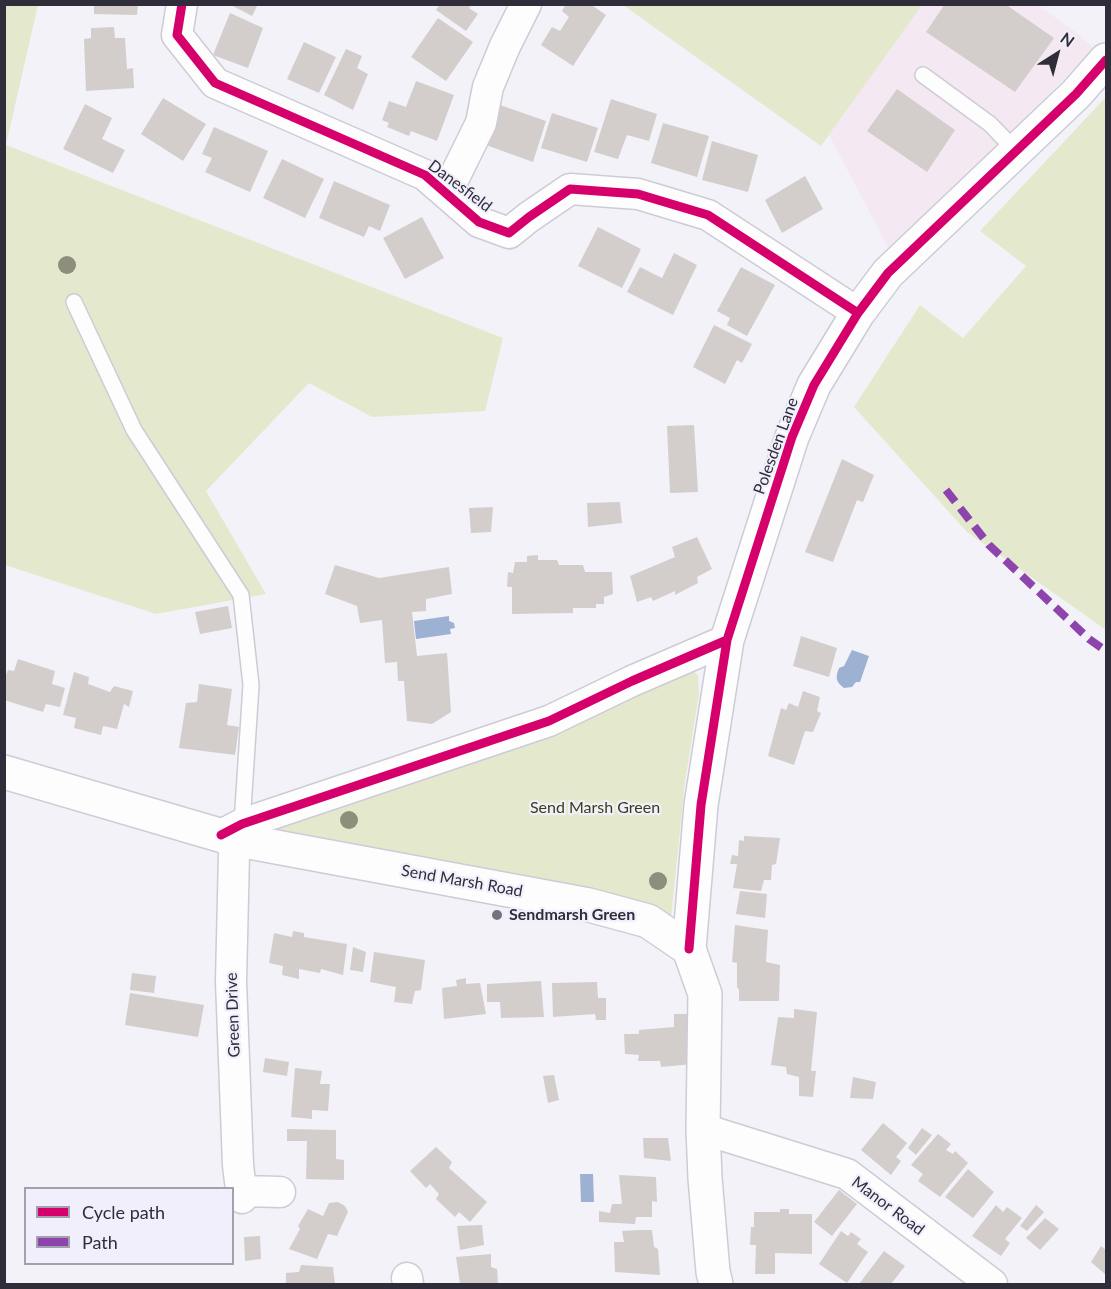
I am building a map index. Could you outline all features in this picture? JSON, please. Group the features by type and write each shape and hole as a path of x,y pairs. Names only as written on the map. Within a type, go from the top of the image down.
{"main road":[{"name":"Polesden Lane","path":"689,949 701,805 727,640 792,437 814,385 858,313 888,273 1017,152 1107,60"},
{"name":"Send Marsh Road","path":"4,772 232,832 589,905 648,921 689,949"},
{"path":"689,949 705,994 703,1129 705,1178 716,1284"}],"street":[{"name":"Danesfield","path":"182,4 177,35 214,83 425,175 479,222 509,233 570,189 638,194 708,215 858,313"},
{"path":"447,192 482,123 488,87 526,4"},
{"path":"232,832 549,721 632,681 727,640"},
{"name":"Green Drive","path":"232,832 234,854 231,981 238,1165 242,1195 280,1192"},
{"name":"Manor Road","path":"703,1129 847,1174 992,1284"}],"lane":[{"path":"922,75 990,123 1017,152"},
{"path":"74,302 134,430 241,595 251,685 232,832"}],"shaded area":[{"path":"922,5 1038,5 1094,48 892,255 829,135"}],"green space":[{"path":"5,5 38,5 6,145 503,338 485,411 372,417 309,383 206,491 266,594 156,614 5,565"},
{"path":"623,5 922,5 821,146"},
{"path":"1106,97 1106,630 967,532 854,407 920,305 963,338 1026,266 980,231"},
{"name":"Send Marsh Green","path":"691,668 698,676 699,694 685,782 671,918 262,830"}],"water":[{"path":"449,616 449,621 454,623 455,628 450,629 451,634 416,639 414,621"},
{"path":"852,650 869,656 860,682 856,682 852,687 844,688 837,680 837,674"},
{"path":"580,1174 593,1174 594,1202 581,1202"}],"building":[{"path":"94,4 138,4 137,15 94,14"},
{"path":"229,4 258,4 252,16"},
{"path":"440,4 472,4 469,8 478,14 466,31 436,10"},
{"path":"566,4 590,4 606,15 573,66 541,45 552,27 560,31 569,17 562,11"},
{"path":"945,4 1005,4 1054,38 1015,92 926,32"},
{"path":"230,13 263,28 248,68 213,55"},
{"path":"438,18 473,42 446,81 411,57"},
{"path":"114,27 115,38 125,38 127,69 133,68 134,88 86,91 84,39 91,38 91,28"},
{"path":"304,42 336,57 319,93 287,79"},
{"path":"346,49 362,56 357,68 368,74 353,110 324,95"},
{"path":"416,81 454,95 437,141 411,131 409,136 387,127 389,123 382,120 389,101 406,107"},
{"path":"897,89 955,130 927,172 867,131"},
{"path":"163,98 206,124 183,161 141,134"},
{"path":"611,99 657,114 649,141 627,135 618,159 594,152"},
{"path":"85,104 112,118 102,139 125,150 113,173 63,149"},
{"path":"500,105 546,121 533,162 486,145"},
{"path":"552,113 598,128 587,162 541,148"},
{"path":"663,123 709,136 697,177 651,163"},
{"path":"214,127 268,151 250,192 205,172 212,158 202,154"},
{"path":"712,141 758,155 748,192 702,180"},
{"path":"282,159 324,179 305,218 263,198"},
{"path":"805,176 823,209 782,233 765,200"},
{"path":"334,181 390,205 380,231 369,226 364,237 319,218"},
{"path":"422,217 444,258 405,279 383,238"},
{"path":"598,227 641,249 622,288 578,266"},
{"path":"674,253 697,265 673,315 627,292 640,267 662,278"},
{"path":"741,267 775,285 747,336 727,325 730,318 717,311"},
{"path":"714,325 752,344 742,363 737,360 725,384 693,367"},
{"path":"694,425 698,492 670,493 667,426"},
{"path":"842,459 874,475 863,502 857,500 833,562 805,552"},
{"path":"620,502 622,523 588,527 587,503"},
{"path":"493,507 491,532 471,533 469,508"},
{"path":"697,537 712,569 697,577 698,583 675,595 675,591 653,601 651,597 637,602 630,576 675,557 672,547"},
{"path":"538,555 538,560 557,560 559,565 583,565 585,572 612,572 613,594 604,597 604,604 596,604 596,608 573,608 573,613 512,614 512,587 507,587 508,572 513,573 515,562 527,562 527,556"},
{"path":"335,565 379,578 449,567 452,594 426,599 426,611 412,612 417,656 447,653 451,712 432,724 407,721 404,681 398,681 397,662 385,663 382,620 360,623 357,606 325,594"},
{"path":"228,606 232,628 200,634 195,612"},
{"path":"801,636 837,648 829,677 793,666"},
{"path":"18,659 55,671 52,684 65,688 60,707 46,704 43,712 4,700 4,679 8,670 14,671"},
{"path":"74,672 89,677 88,684 110,692 114,686 133,691 129,707 124,704 117,729 103,726 101,735 74,728 76,718 63,715"},
{"path":"199,684 232,689 227,725 239,727 235,755 179,748 186,703 197,702"},
{"path":"803,691 820,697 817,711 821,713 813,732 805,731 794,765 768,756 781,708 786,710 789,703 798,707"},
{"path":"744,836 780,838 776,864 772,865 771,880 764,880 761,891 733,888 737,864 730,864 732,855 738,856 739,840 744,841"},
{"path":"740,891 767,894 765,918 736,914"},
{"path":"735,925 768,930 766,962 780,965 779,1001 739,1001 737,963 732,962"},
{"path":"293,931 304,933 304,937 347,944 343,975 321,969 320,973 299,969 299,979 282,975 283,966 269,963 274,933 292,937"},
{"path":"353,947 366,952 363,972 350,970"},
{"path":"374,952 425,960 421,990 415,991 412,1004 394,1002 396,987 370,982"},
{"path":"132,973 156,976 154,993 130,990"},
{"path":"466,978 466,984 480,983 486,1014 444,1019 442,988 457,986 456,980"},
{"path":"541,981 544,1017 501,1018 500,1002 487,1002 487,984"},
{"path":"597,982 598,998 606,998 606,1020 596,1020 595,1014 553,1017 552,983"},
{"path":"130,993 204,1005 198,1037 125,1025"},
{"path":"794,1009 817,1012 811,1071 816,1071 813,1097 799,1096 799,1077 787,1074 786,1067 771,1065 778,1017 794,1018"},
{"path":"674,1014 688,1014 693,1064 661,1067 660,1061 638,1061 639,1055 625,1054 624,1034 639,1034 639,1030 674,1027"},
{"path":"265,1058 289,1062 287,1076 263,1072"},
{"path":"295,1068 322,1071 320,1084 330,1084 328,1111 312,1110 312,1119 291,1117"},
{"path":"554,1075 559,1100 548,1103 543,1076"},
{"path":"853,1077 876,1082 873,1099 850,1098"},
{"path":"883,1123 907,1143 896,1157 901,1161 891,1175 861,1150"},
{"path":"922,1128 932,1135 916,1155 908,1148"},
{"path":"287,1129 336,1130 336,1159 344,1160 344,1180 306,1179 307,1141 287,1141"},
{"path":"938,1134 951,1144 946,1150 953,1154 955,1151 968,1163 940,1197 918,1181 923,1174 911,1165"},
{"path":"643,1138 668,1138 671,1161 644,1158"},
{"path":"436,1147 452,1162 449,1168 487,1202 470,1222 459,1212 455,1217 436,1199 439,1194 430,1184 426,1188 410,1171"},
{"path":"968,1169 994,1192 973,1218 945,1197"},
{"path":"619,1175 656,1177 657,1202 652,1201 652,1217 636,1217 635,1224 599,1222 599,1211 610,1213 612,1204 622,1204"},
{"path":"839,1190 857,1204 832,1236 814,1222"},
{"path":"338,1202 345,1206 348,1212 337,1236 328,1234 317,1259 289,1249 308,1209 323,1216 329,1203"},
{"path":"996,1205 1003,1212 1007,1207 1022,1218 1005,1239 1010,1243 1001,1256 972,1236"},
{"path":"1036,1205 1044,1212 1027,1231 1020,1226"},
{"path":"780,1209 789,1209 789,1214 812,1214 812,1254 775,1253 775,1274 755,1274 756,1245 750,1245 751,1227 754,1227 754,1212 780,1212"},
{"path":"1045,1218 1059,1229 1040,1250 1026,1238"},
{"path":"482,1225 484,1245 460,1250 457,1226"},
{"path":"652,1230 654,1247 658,1249 660,1275 615,1272 614,1242 624,1242 622,1231"},
{"path":"841,1231 848,1236 851,1232 861,1239 857,1244 868,1252 847,1283 819,1264"},
{"path":"260,1236 261,1259 245,1261 244,1237"},
{"path":"1101,1246 1106,1250 1106,1275 1091,1262"},
{"path":"884,1251 905,1266 891,1284 859,1284"},
{"path":"491,1254 491,1267 497,1269 498,1284 460,1284 456,1257"},
{"path":"301,1265 333,1267 335,1284 286,1284 286,1273 299,1272"}],"marked path":[{"path":"946,490 989,545 1089,639 1106,651"}],"cycle path":[{"path":"182,4 177,35 215,83 425,175 479,222 509,233 570,189 638,194 708,215 858,313"},
{"path":"689,949 701,805 727,640 792,437 814,385 858,313 888,273 1076,94 1106,60"},
{"path":"221,835 242,824 549,721 632,681 727,640"}],"place":[{"name":"Sendmarsh Green","path":"497,915"}]}
